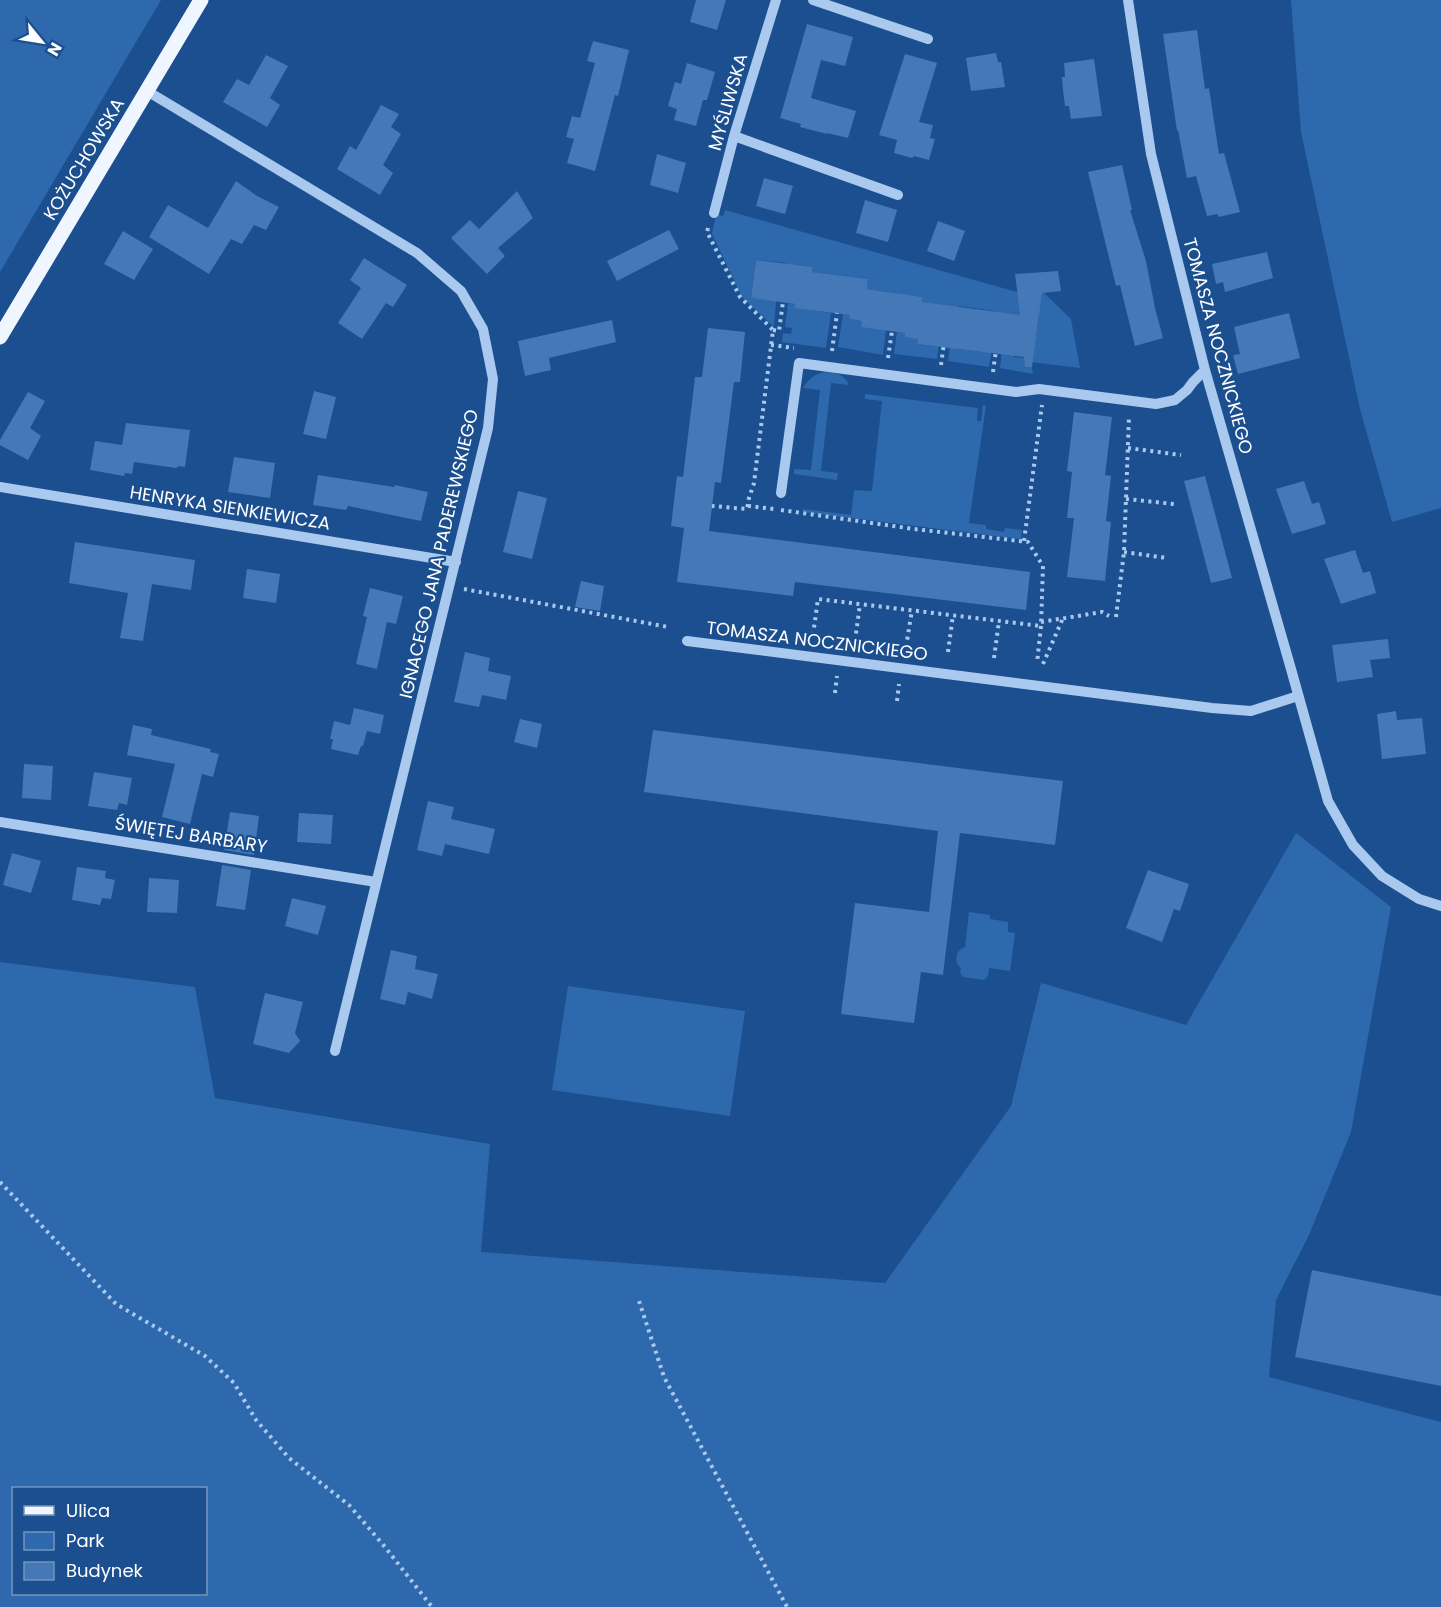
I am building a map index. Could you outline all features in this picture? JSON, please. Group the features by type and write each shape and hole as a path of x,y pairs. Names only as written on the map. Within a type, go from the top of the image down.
{"main road":[{"name":"KOŻUCHOWSKA","path":"0,337 201,0"}],"street":[{"name":"MYŚLIWSKA","path":"714,213 734,136 776,0"},
{"path":"813,0 928,39"},
{"name":"TOMASZA NOCZNICKIEGO","path":"1128,0 1151,154 1205,370 1328,801 1353,845 1382,876 1419,899 1441,906"},
{"name":"IGNACEGO JANA PADEREWSKIEGO","path":"147,91 417,253 461,291 483,329 493,379 488,429 335,1051"},
{"path":"734,136 898,195"},
{"path":"781,493 799,363 1016,392 1044,390 1156,404 1175,400 1205,370"},
{"name":"HENRYKA SIENKIEWICZA","path":"0,487 456,562"},
{"name":"TOMASZA NOCZNICKIEGO","path":"687,641 1251,711 1298,696"},
{"name":"ŚWIĘTEJ BARBARY","path":"0,822 376,882"}],"path":[{"path":"714,213 707,232 740,297 773,330 779,330 783,302"},
{"path":"832,352 837,313"},
{"path":"712,506 747,509 754,483 773,330"},
{"path":"888,358 892,331"},
{"path":"941,365 944,344"},
{"path":"993,372 996,350"},
{"path":"1023,541 1044,390"},
{"path":"1116,617 1124,552 1129,420 1132,401"},
{"path":"1128,448 1181,455"},
{"path":"1126,499 1174,504"},
{"path":"748,506 1028,542 1042,566 1041,624 1037,663"},
{"path":"1124,552 1167,558"},
{"path":"463,589 668,627"},
{"path":"813,635 819,599 1041,624 1102,612 1108,616"},
{"path":"855,640 860,604"},
{"path":"906,647 912,610"},
{"path":"948,652 953,615"},
{"path":"1043,664 1063,618"},
{"path":"994,658 999,621"},
{"path":"0,1182 116,1304 205,1356 234,1383 256,1420 289,1458 349,1504 432,1607"},
{"path":"639,1301 664,1377 787,1607"}],"green space":[{"path":"0,0 161,0 0,272"},
{"path":"1291,0 1441,0 1441,508 1392,522 1360,409 1301,132"},
{"path":"725,210 1017,292 1044,293 1071,319 1080,368 1031,362 1033,374 1000,368 1002,351 1015,352 1014,357 1027,358 1030,336 1036,336 1039,317 1021,320 993,311 959,306 958,311 922,302 923,297 907,295 906,299 896,293 867,289 868,279 812,272 812,267 796,265 795,270 785,268 786,263 756,260 751,298 776,301 774,327 742,297 712,234 716,214 723,216"},
{"path":"788,303 795,304 794,307 831,313 826,348 782,342 783,333 791,334 792,328 785,327"},
{"path":"843,314 850,315 850,319 886,330 883,355 838,347"},
{"path":"897,331 906,332 918,339 917,344 932,346 939,343 937,359 894,354"},
{"path":"950,344 958,349 983,352 984,348 992,349 989,367 948,361"},
{"path":"827,372 840,375 849,385 831,383 821,471 838,473 837,480 794,474 794,469 811,470 820,390 803,388 813,377"},
{"path":"865,394 978,408 977,421 981,421 983,405 986,406 969,523 986,525 986,529 1004,532 1005,528 1022,530 1021,539 803,512 803,509 851,515 854,490 872,491 882,401 865,399"},
{"path":"1296,833 1391,907 1351,1132 1309,1235 1276,1300 1269,1377 1441,1422 1441,1607 0,1607 0,962 195,987 215,1098 490,1144 481,1252 885,1283 1011,1106 1041,983 1186,1025"},
{"path":"969,912 990,915 990,919 1008,922 1008,932 1015,933 1010,971 989,968 988,976 984,980 963,977 960,973 961,968 957,964 957,956 958,952 965,947"},
{"path":"568,986 745,1011 730,1116 552,1090"}],"building":[{"path":"696,0 726,0 717,30 690,22"},
{"path":"807,24 853,37 845,66 821,60 811,98 856,111 848,138 800,127 801,124 780,118"},
{"path":"1197,30 1205,89 1209,88 1219,154 1224,153 1240,212 1219,217 1217,214 1207,216 1196,176 1187,178 1177,131 1163,34"},
{"path":"593,41 629,50 618,96 615,95 595,171 567,163 574,139 566,137 572,116 580,118 595,63 587,61"},
{"path":"996,53 998,62 1001,62 1005,87 971,91 966,58"},
{"path":"905,54 937,63 919,122 933,125 930,138 935,139 929,160 894,153 897,140 879,135"},
{"path":"266,55 288,66 270,98 280,105 267,127 223,102 237,79 249,85"},
{"path":"1094,59 1102,116 1071,119 1069,106 1065,106 1063,90 1064,63"},
{"path":"687,63 715,72 707,100 703,100 696,126 674,120 677,109 668,106 675,82 681,84"},
{"path":"381,105 399,114 391,127 401,134 383,165 393,173 380,195 337,169 350,146 356,150"},
{"path":"657,154 686,163 678,193 650,185"},
{"path":"1122,165 1132,210 1130,210 1146,261 1163,338 1135,346 1120,285 1116,286 1088,172"},
{"path":"764,178 793,186 785,214 756,206"},
{"path":"236,181 257,196 279,207 266,230 254,225 242,244 231,239 209,274 149,237 168,205 208,228"},
{"path":"517,191 533,218 498,248 505,256 487,274 451,238 470,220 479,229"},
{"path":"865,200 897,210 888,242 856,233"},
{"path":"938,221 965,231 954,261 927,251"},
{"path":"669,230 679,249 617,281 607,261"},
{"path":"123,231 153,249 134,280 104,264"},
{"path":"1267,252 1273,278 1225,292 1223,282 1216,284 1212,264"},
{"path":"364,258 407,285 393,307 386,303 362,339 338,323 361,288 350,280"},
{"path":"756,260 812,267 812,272 868,279 867,289 923,297 922,302 1020,315 1015,274 1058,271 1061,291 1042,293 1032,367 1025,367 1024,357 917,344 918,339 905,337 905,333 861,327 862,321 850,319 850,315 794,308 795,304 751,298"},
{"path":"1289,313 1300,358 1238,374 1233,355 1240,354 1234,327"},
{"path":"612,320 616,342 549,358 551,370 525,376 518,341"},
{"path":"708,328 745,332 740,382 734,382 721,483 715,482 709,531 1030,572 1026,610 795,582 793,596 677,582 684,528 671,526 677,476 683,477 695,377 702,377"},
{"path":"314,391 336,397 326,439 303,434"},
{"path":"28,392 45,401 30,428 41,436 28,460 0,445 0,440"},
{"path":"1074,412 1112,417 1105,475 1111,476 1106,521 1111,522 1105,581 1067,577 1074,518 1067,518 1072,472 1067,471"},
{"path":"126,423 190,430 185,467 176,468 134,462 132,474 125,473 124,476 90,470 95,441 122,445"},
{"path":"234,457 275,463 270,498 228,492"},
{"path":"318,475 394,487 395,485 428,492 421,521 348,506 346,510 313,505"},
{"path":"1205,476 1232,578 1211,583 1184,481"},
{"path":"1304,481 1312,504 1319,502 1326,524 1292,534 1276,489"},
{"path":"518,491 547,498 532,559 503,552"},
{"path":"75,542 195,560 191,590 152,584 143,641 120,638 128,593 69,583"},
{"path":"1355,550 1363,573 1370,571 1376,593 1341,604 1324,559"},
{"path":"247,569 280,574 276,603 243,598"},
{"path":"581,581 604,586 600,611 575,607"},
{"path":"370,588 403,596 396,624 387,622 377,669 356,664 367,617 363,616"},
{"path":"1388,639 1390,658 1370,660 1373,677 1337,682 1332,645"},
{"path":"465,652 490,658 488,671 511,676 506,700 482,695 479,707 454,702"},
{"path":"354,708 384,715 380,734 367,731 358,755 331,749 333,739 330,739 334,721 350,725"},
{"path":"1396,711 1397,720 1422,718 1426,754 1382,759 1377,714"},
{"path":"520,719 542,724 537,748 514,742"},
{"path":"133,725 152,729 151,735 211,749 210,752 219,754 213,777 202,774 190,824 162,817 175,764 127,755"},
{"path":"653,730 1063,781 1055,845 960,833 943,975 921,972 914,1023 841,1014 855,903 929,912 938,831 644,792"},
{"path":"24,764 53,766 51,800 22,798"},
{"path":"94,772 132,778 127,805 119,803 117,810 88,806"},
{"path":"428,801 454,807 451,819 495,829 489,854 445,844 442,856 417,850"},
{"path":"230,812 259,816 254,855 224,850"},
{"path":"299,813 333,815 331,844 297,842"},
{"path":"12,853 41,861 31,893 3,885"},
{"path":"222,865 251,870 245,910 216,906"},
{"path":"77,867 106,871 105,878 115,880 111,899 102,898 100,905 72,900"},
{"path":"1148,870 1189,884 1180,911 1174,909 1162,942 1126,928"},
{"path":"149,878 179,880 177,913 147,912"},
{"path":"292,898 326,906 318,935 285,926"},
{"path":"391,950 417,956 415,969 438,974 432,999 408,992 405,1005 380,999"},
{"path":"265,993 303,1002 295,1033 300,1041 289,1053 253,1044"},
{"path":"1312,1270 1441,1296 1441,1386 1295,1357"}]}
